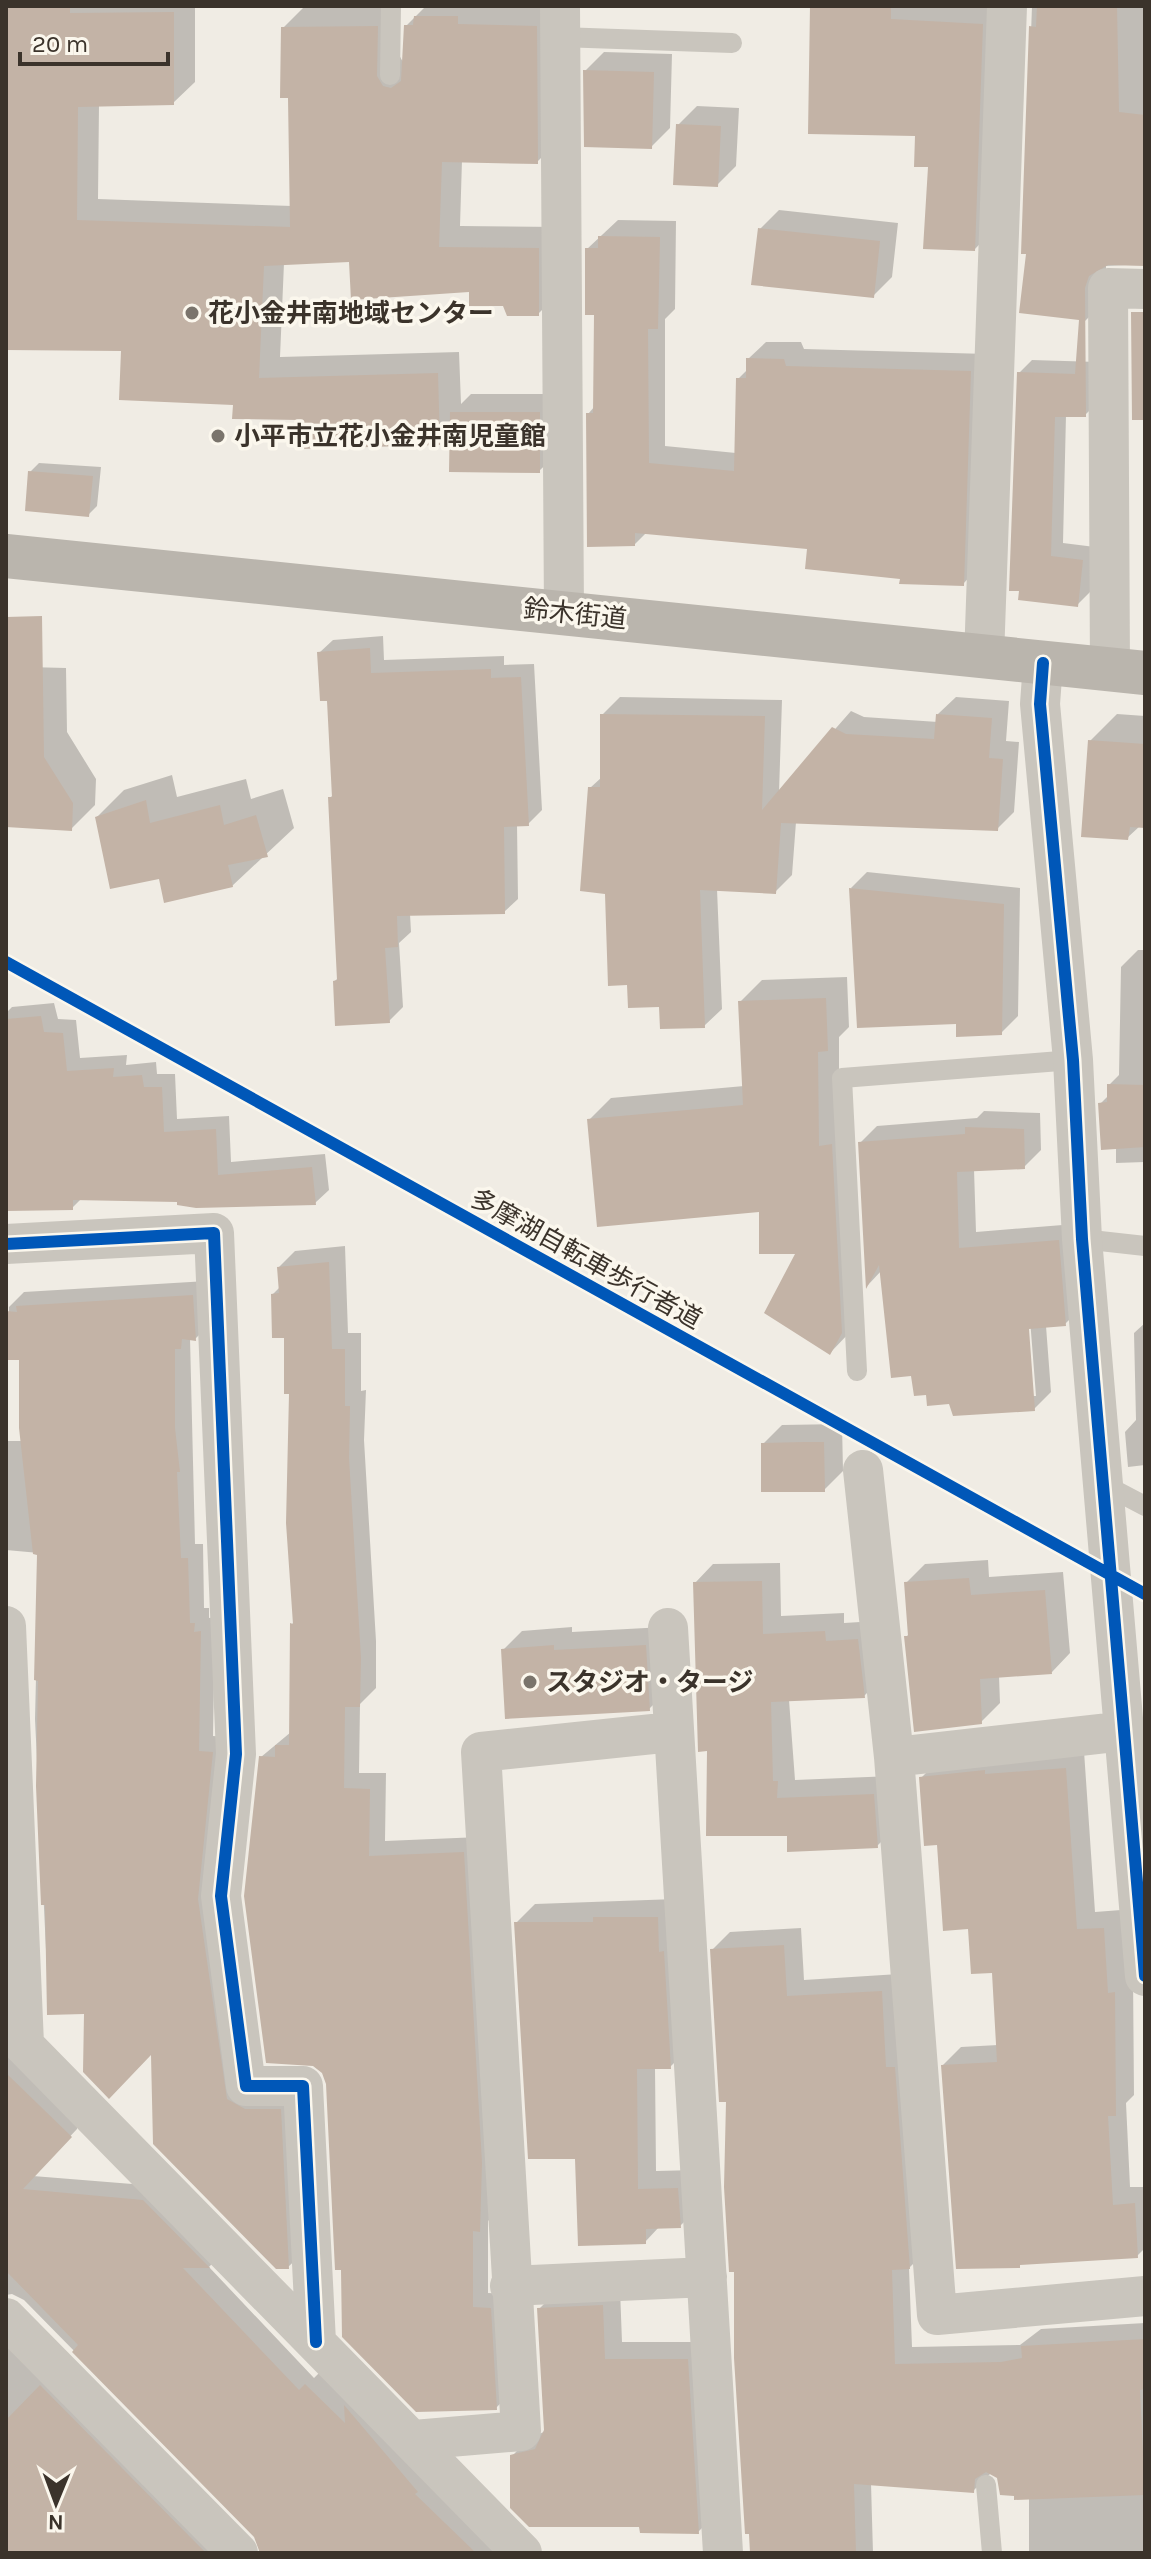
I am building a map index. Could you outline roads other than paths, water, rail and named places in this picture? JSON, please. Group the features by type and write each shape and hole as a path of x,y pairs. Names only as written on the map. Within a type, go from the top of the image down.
{"street":[{"path":"984,658 1007,6"},
{"path":"560,22 564,613"},
{"path":"1128,671 1108,288 1145,289"},
{"name":"鈴木街道","path":"6,556 1128,671"},
{"path":"1043,663 1040,704 1073,1060 1082,1239 1145,1976"},
{"path":"6,1244 214,1233 236,1754 221,1896 246,2086 303,2086 316,2342"},
{"path":"863,1470 894,1757 937,2315 1145,2296"},
{"path":"6,1626 15,2035 522,2553"},
{"path":"668,1628 723,2553"},
{"path":"894,1757 1125,1731"},
{"path":"414,2440 521,2431 510,2286 481,1752 672,1732"},
{"path":"510,2286 707,2277"},
{"path":"6,2318 238,2553"}],"lane":[{"path":"390,75 391,6"},
{"path":"560,22 732,43"},
{"path":"857,1371 842,1078 1073,1060"},
{"path":"1082,1239 1145,1246"},
{"path":"1105,1485 1145,1506"},
{"path":"986,2485 992,2553"}],"place":[{"name":"花小金井南地域センター","path":"192,313"},
{"name":"小平市立花小金井南児童館","path":"218,436"},
{"name":"スタジオ・タージ","path":"530,1682"}]}
